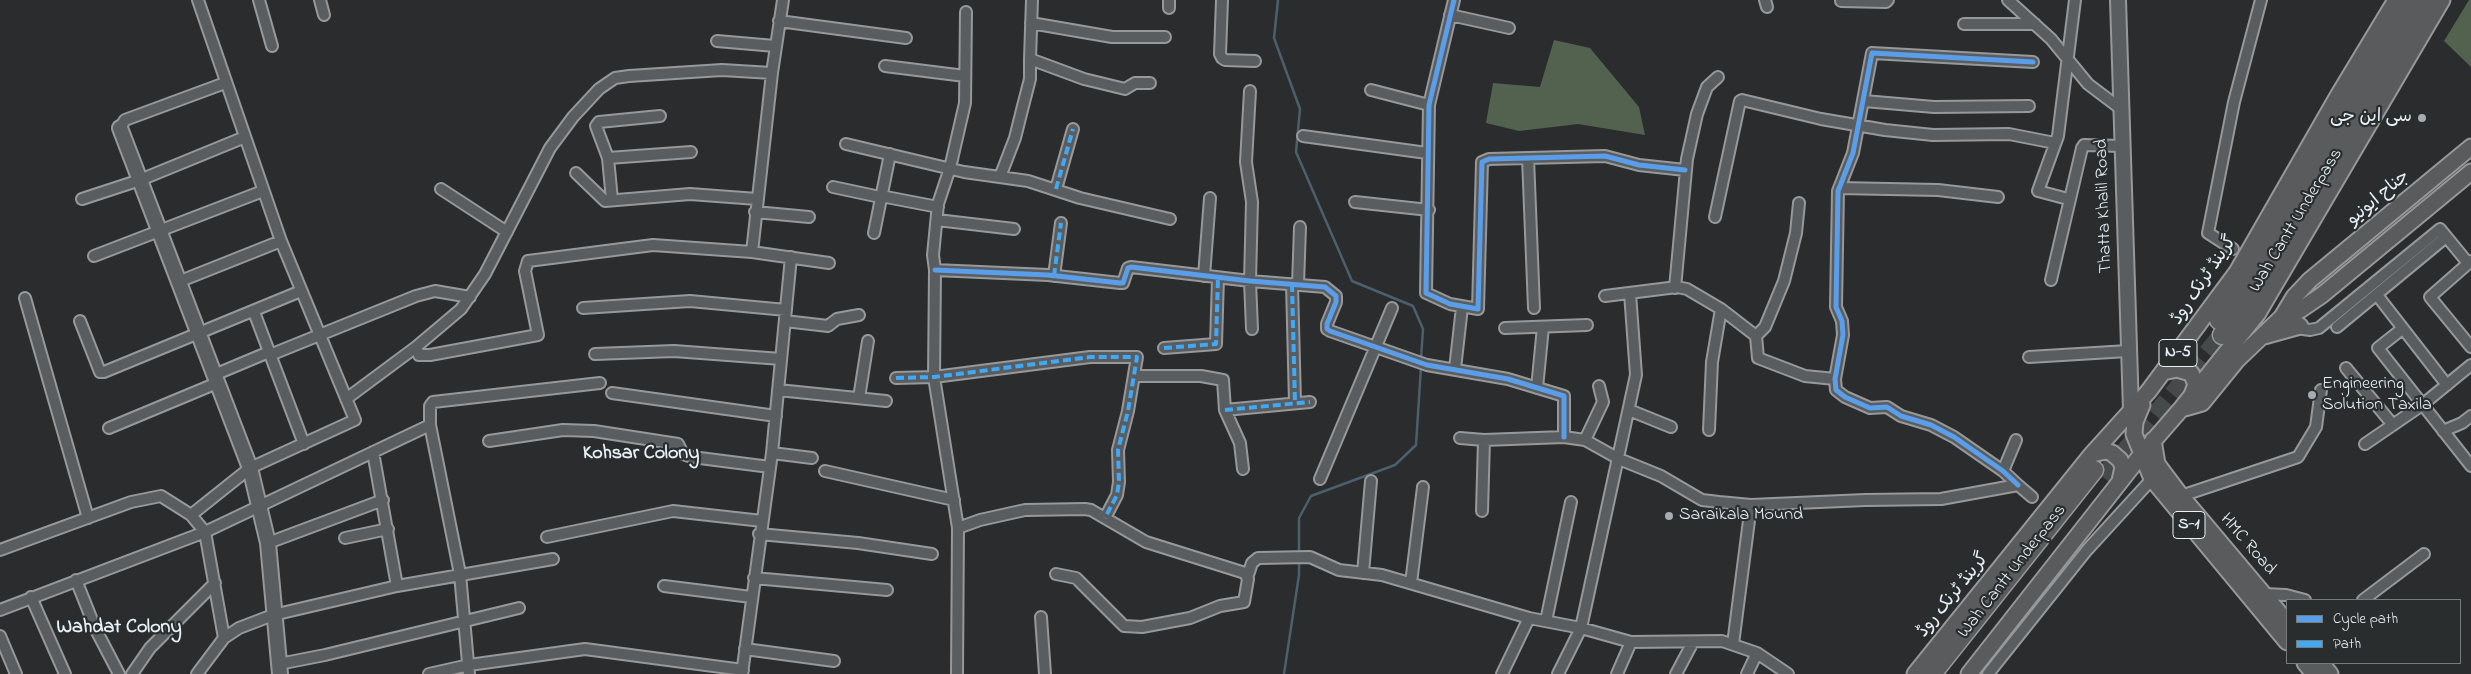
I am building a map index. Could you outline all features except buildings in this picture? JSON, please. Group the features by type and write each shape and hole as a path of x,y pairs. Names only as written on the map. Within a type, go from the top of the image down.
{"highway":[{"name":"Wah Cantt Underpass","path":"2412,0 2306,174 2218,332 2267,274 2429,0"},
{"name":"Wah Cantt Underpass","path":"1932,674 2102,471"},
{"name":"Wah Cantt Underpass","path":"1947,674 2102,471"}],"main road":[{"name":"گرینڈ ٹرنک روڈ","path":"1969,674 2077,537 2102,471 2133,416 2148,392 2237,272 2338,96 2396,0"},
{"name":"گرینڈ ٹرنک روڈ","path":"1915,674 2102,471 2141,454 2182,409 2258,313 2442,0"},
{"name":"جناح ایونیو","path":"2182,409 2202,403 2236,360 2282,316 2294,297 2310,280 2471,147"},
{"path":"2282,316 2300,310 2322,296 2471,172"},
{"path":"2263,336 2300,326"},
{"path":"2164,372 2177,369 2191,373 2196,384 2192,396"},
{"path":"2133,416 2143,433 2156,437"},
{"name":"HMC Road","path":"2133,416 2134,434 2152,479 2259,597 2286,621"},
{"name":"HMC Road","path":"2156,437 2157,464 2259,597 2286,640"},
{"path":"2305,664 2314,674"},
{"path":"2322,664 2330,674"}],"street":[{"path":"191,515 250,468 355,420 281,241 225,84 198,0"},
{"path":"259,0 272,46"},
{"path":"320,0 324,15"},
{"path":"752,252 775,46 783,0"},
{"path":"1000,177 1015,138 1030,79 1032,0"},
{"path":"1222,0 1220,54 1222,58 1225,60 1255,61"},
{"path":"1454,0 1429,105 1426,293 1450,304 1474,310 1478,309 1482,162 1489,159 1606,156 1639,165 1685,170"},
{"path":"1841,1 1886,2 1888,0"},
{"path":"2008,0 2035,24 2088,84 2121,109"},
{"path":"2068,199 2038,191 2058,136 2075,0"},
{"name":"Thatta Khalil Road","path":"2118,0 2128,351 2133,416"},
{"path":"2233,249 2208,233 2232,111 2261,0"},
{"path":"957,674 958,528 934,377 934,255 938,207 950,168 964,103 966,12"},
{"path":"1450,15 1509,28"},
{"path":"780,21 906,38"},
{"path":"1031,23 1112,36 1165,37"},
{"path":"1964,24 2035,24"},
{"path":"717,41 775,46"},
{"path":"2032,62 1872,52 1853,153 1839,188 1836,307 1842,321 1843,335 1835,379 1836,390 1844,397 1870,408 1887,407 1901,416 1931,425 1954,437 2004,471 2032,497"},
{"path":"1030,59 1084,79 1125,88 1135,83 1150,83"},
{"path":"885,66 965,76"},
{"path":"346,399 416,347 461,309 486,274 550,148 573,116 600,89 615,78 722,70 772,73"},
{"path":"1675,288 1685,170 1696,114 1707,87 1718,76"},
{"path":"225,84 125,120 120,128 158,232 250,468 268,543 279,669 325,655 519,608"},
{"path":"1372,90 1429,105"},
{"path":"1250,91 1246,162 1252,202 1250,281 1252,329"},
{"path":"1715,217 1740,101 1857,125 1923,134 2008,134 2055,143"},
{"path":"1864,101 1934,107 2029,106"},
{"path":"612,200 608,158 596,126 599,122 660,116"},
{"path":"1056,189 1073,129"},
{"path":"1303,136 1427,153"},
{"path":"82,199 140,180 245,137"},
{"path":"846,144 950,168 1056,189 1080,198 1170,220"},
{"path":"2051,280 2068,199 2082,148 2084,146 2122,146"},
{"path":"608,158 692,152"},
{"path":"874,233 890,154"},
{"path":"1528,158 1534,308"},
{"path":"576,173 605,201 700,194 757,199"},
{"path":"833,187 938,207"},
{"path":"1839,188 1938,190 1998,197"},
{"path":"441,189 507,232"},
{"path":"94,256 263,191"},
{"path":"1204,276 1210,198"},
{"path":"1356,202 1428,210"},
{"path":"1756,336 1765,327 1784,280 1796,233 1799,203"},
{"path":"755,212 809,217"},
{"path":"937,220 1014,229"},
{"path":"1054,276 1061,223"},
{"path":"1295,403 1295,285 1300,227"},
{"path":"2443,233 2470,262 2430,297 2471,347"},
{"path":"2337,327 2377,295 2443,233"},
{"path":"2300,310 2298,320 2300,326 2310,330 2319,328 2443,233"},
{"path":"178,282 281,241"},
{"path":"416,347 419,355 430,355 538,335 525,270 528,261 653,245 752,252 830,263"},
{"path":"429,674 585,649 742,672 759,534 772,454 791,257"},
{"path":"935,270 1054,276 1123,283 1128,268 1131,267 1218,278 1325,287 1336,296 1336,302 1327,329 1427,365 1508,379 1564,396 1564,438"},
{"path":"1164,348 1216,344 1218,278"},
{"path":"1605,296 1686,288 1721,308 1756,336 1758,358 1805,376 1835,379"},
{"path":"80,321 100,372 254,312 301,291"},
{"path":"109,428 269,353 435,291 470,298"},
{"path":"1558,674 1581,628 1636,375 1630,294"},
{"path":"2377,295 2447,385"},
{"path":"25,298 88,518"},
{"path":"582,308 690,301 786,310"},
{"path":"1456,369 1462,307"},
{"path":"1320,479 1377,348 1392,308"},
{"path":"1709,430 1712,362 1721,308"},
{"path":"254,312 304,444"},
{"path":"785,321 828,326 837,319 859,315"},
{"path":"1505,328 1587,325"},
{"path":"1537,388 1543,327"},
{"path":"2402,329 2378,348 2471,466"},
{"path":"859,398 868,341"},
{"path":"595,354 674,351 781,359"},
{"path":"2029,357 2128,351"},
{"path":"896,378 934,377 1090,357 1137,357 1135,376 1118,450 1119,482 1117,494 1105,518"},
{"path":"2365,444 2422,405 2471,365"},
{"path":"2346,368 2393,425"},
{"path":"1135,376 1201,376 1221,378 1223,380 1225,410 1240,443 1243,469"},
{"path":"469,669 466,620 460,574 430,425 430,406 433,402 600,383"},
{"path":"1585,440 1603,402 1600,386"},
{"path":"778,390 886,401"},
{"path":"2181,496 2298,457 2316,427 2321,390"},
{"path":"612,393 776,416"},
{"path":"1225,410 1310,402"},
{"path":"1629,410 1671,427"},
{"path":"2444,431 2462,423 2471,416"},
{"path":"0,610 31,596 205,532 260,504 430,425"},
{"path":"489,441 563,430 594,431 678,444 683,454 692,458 770,467"},
{"path":"1460,438 1484,440 1564,438 1585,440 1619,459 1661,476 1702,500 1751,505 1941,499 2018,485"},
{"path":"1482,511 1484,440"},
{"path":"2004,471 2016,440"},
{"path":"373,452 397,586"},
{"path":"772,454 812,458"},
{"path":"826,471 954,500"},
{"path":"1988,674 2087,550 2152,479"},
{"path":"1363,573 1371,481"},
{"path":"1411,583 1422,487"},
{"path":"0,550 132,502 161,496 191,515 205,532 224,638"},
{"path":"268,543 383,500"},
{"path":"1546,621 1571,502"},
{"path":"1733,644 1751,505"},
{"path":"958,528 980,520 1025,510 1085,509 1105,518 1146,542 1248,575"},
{"path":"547,537 673,511 762,520"},
{"path":"345,538 388,530"},
{"path":"759,534 858,543 932,554"},
{"path":"2077,537 2087,550"},
{"path":"2364,599 2424,554"},
{"path":"1056,574 1076,578 1124,626 1142,627 1190,618 1220,606 1244,602 1248,575 1252,563 1258,558 1310,557 1339,570 1382,575 1529,618 1581,628 1631,642 1722,641 1758,653 1788,674"},
{"path":"197,674 224,638 238,628 273,615 397,586 553,559"},
{"path":"754,578 886,590"},
{"path":"76,580 96,630 119,674"},
{"path":"132,674 150,648 215,583"},
{"path":"664,586 751,597"},
{"path":"2259,597 2286,595 2302,599"},
{"path":"31,596 65,674"},
{"path":"1041,617 1045,674"},
{"path":"1502,674 1529,618"},
{"path":"0,636 16,674"},
{"path":"1617,674 1631,642"},
{"path":"1676,674 1693,642"},
{"path":"745,649 834,661"},
{"path":"1747,674 1758,653"}],"green space":[{"path":"2469,0 2471,0 2471,67 2444,41"},
{"path":"1554,40 1590,48 1639,107 1645,135 1578,124 1519,131 1486,123 1493,83 1540,87"}],"waterway":[{"path":"1278,0 1274,38 1300,109 1296,152 1352,281 1413,306 1423,329 1421,359"},
{"path":"1299,554 1299,518 1311,496 1395,465 1416,445 1421,367"},
{"path":"1284,674 1299,575 1299,559"}],"tunnel":[{"path":"2103,477 2222,335"}],"marked path":[{"path":"1056,189 1073,129"},
{"path":"1054,276 1061,223"},
{"path":"1164,348 1216,344 1218,278"},
{"path":"1292,284 1295,403"},
{"path":"896,378 934,377 1090,357 1137,357 1128,411 1118,450 1119,482 1117,495 1105,518"},
{"path":"1225,410 1310,402"}],"cycle path":[{"path":"1454,0 1429,105 1426,293 1450,304 1478,309 1482,162 1489,159 1605,156 1639,165 1685,170"},
{"path":"2018,485 2003,471 1954,437 1931,425 1901,416 1887,407 1870,408 1845,397 1836,390 1835,379 1843,335 1842,321 1836,307 1838,191 1853,153 1872,53 2033,62"},
{"path":"935,270 1048,275 1123,283 1128,268 1131,267 1250,281 1325,287 1336,296 1336,302 1327,324 1327,329 1330,331 1427,365 1508,379 1564,396 1564,437"}],"place":[{"name":"سی این جی","path":"2422,118"},
{"name":"Engineering Solution Taxila","path":"2312,395"},
{"name":"Saraikala Mound","path":"1669,516"}],"district":[{"name":"Kohsar Colony","path":"641,455"},
{"name":"Wahdat Colony","path":"119,629"}]}
